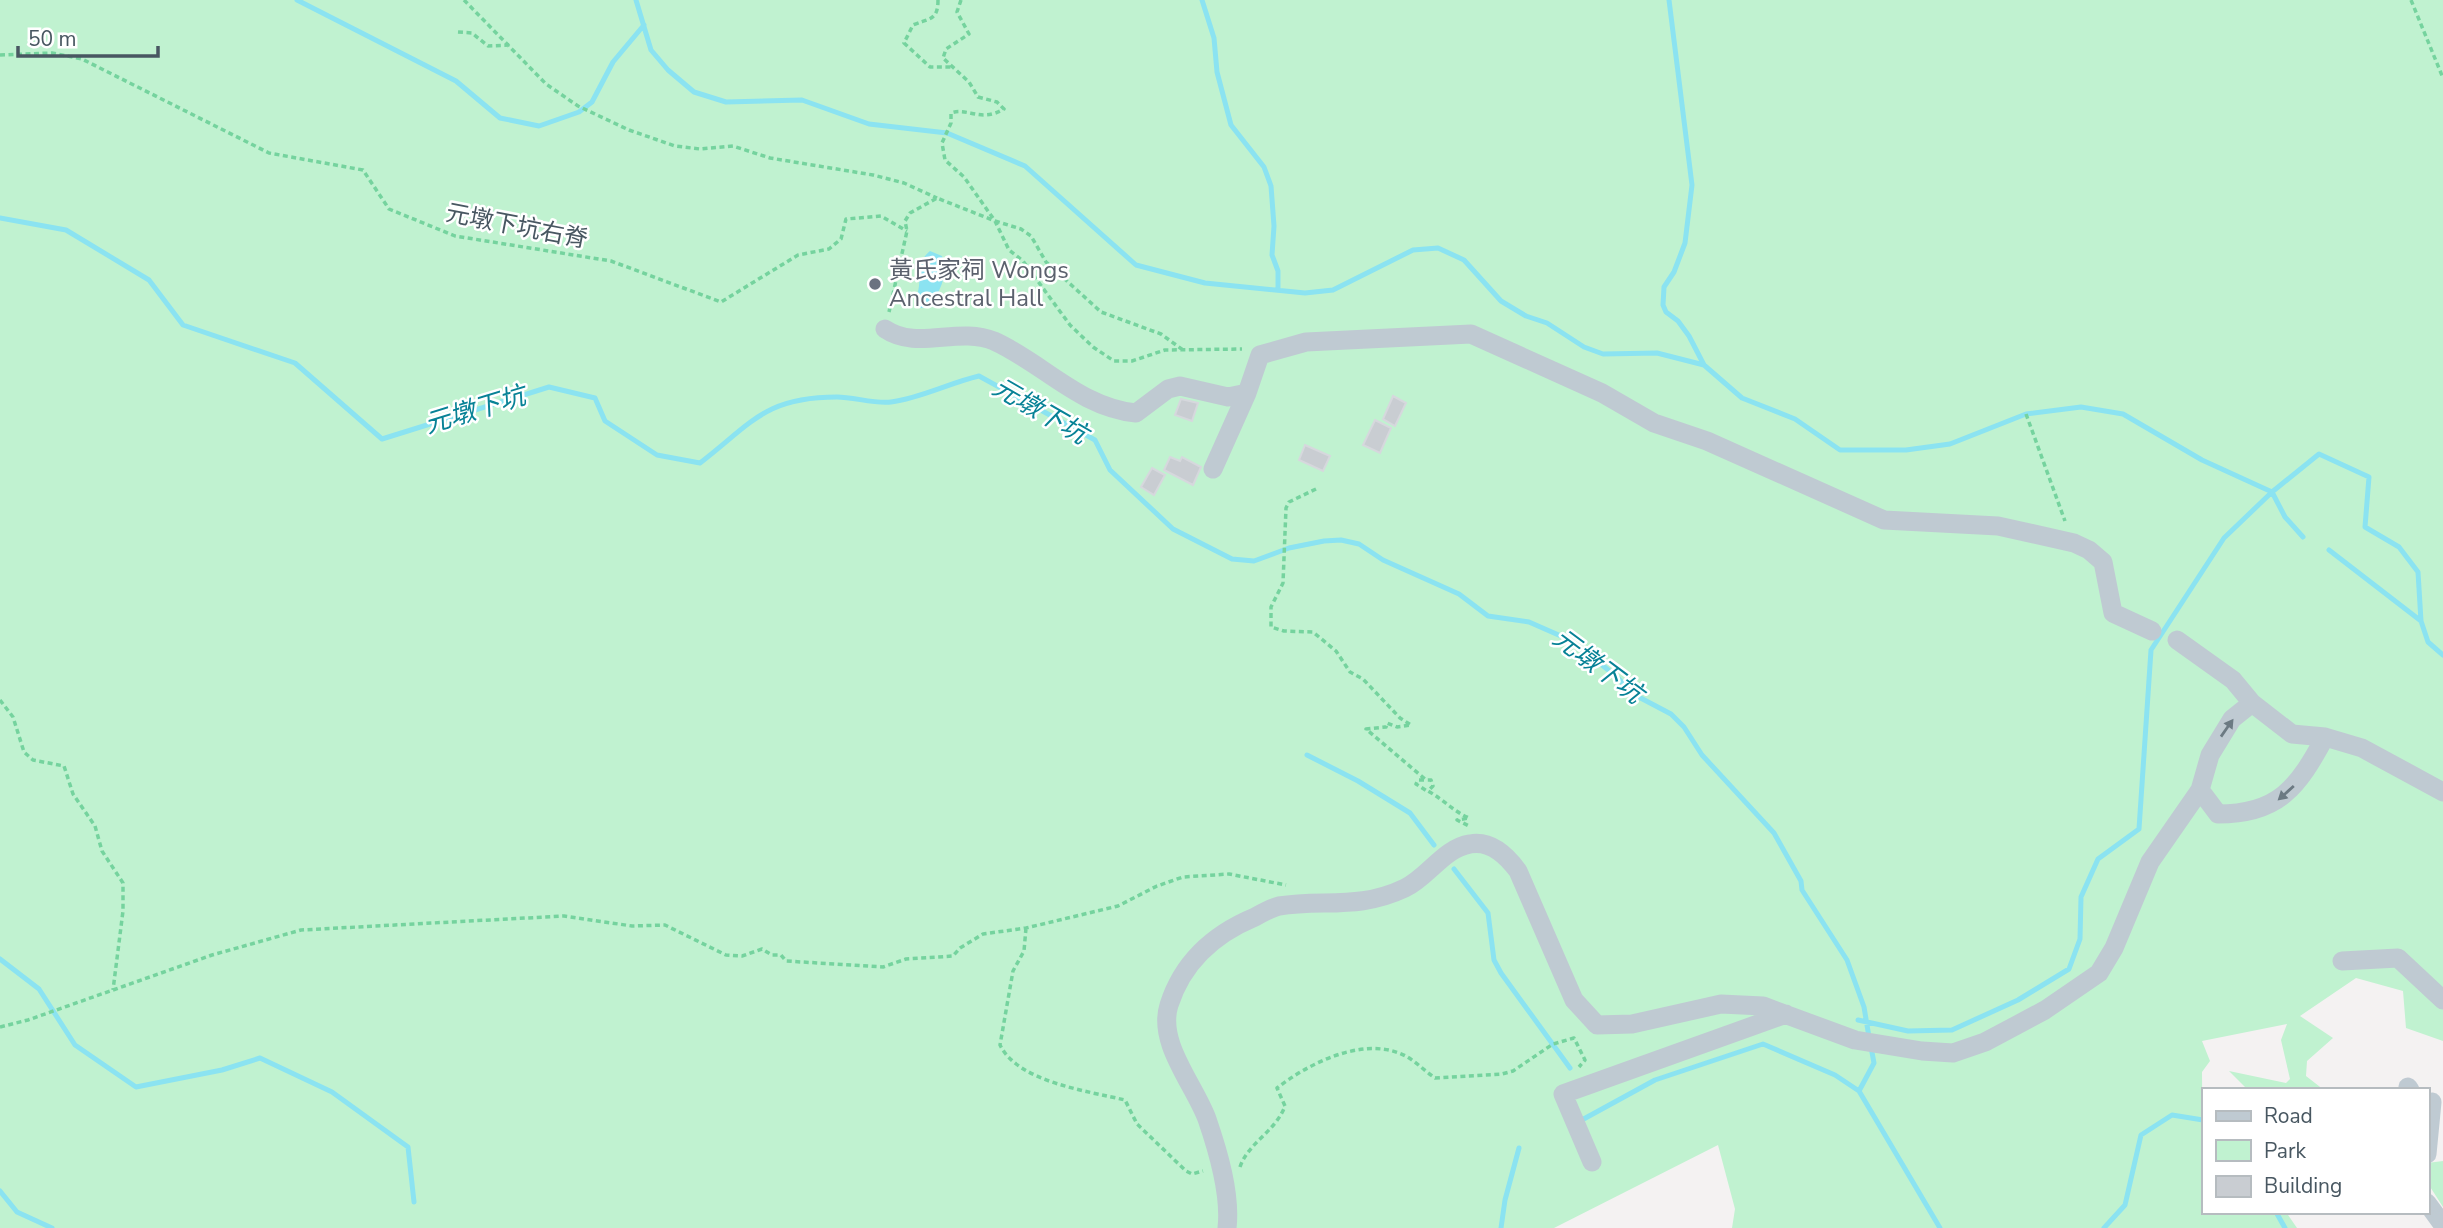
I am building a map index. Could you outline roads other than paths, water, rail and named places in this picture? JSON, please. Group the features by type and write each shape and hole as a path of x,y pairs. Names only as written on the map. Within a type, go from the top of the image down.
{"street":[{"path":"885,329 896,336 909,339 971,334 995,342 1070,390 1119,411 1136,413 1168,389 1180,386 1228,397 1247,393"},
{"path":"1213,469 1247,393 1260,355 1306,342 1471,334 1602,393 1654,424 1707,441 1884,520 1998,526 2074,543 2090,550 2103,562 2113,612 2152,631"},
{"path":"2177,640 2233,680 2252,703 2292,734 2325,737 2362,748 2443,792"},
{"path":"1227,1228 1229,1212 1221,1167 1207,1118 1166,1025 1169,1005 1189,963 1224,930 1278,906 1352,904 1405,888 1455,848 1480,844 1507,856 1518,871 1574,1000 1597,1025 1632,1024 1721,1004 1763,1006 1855,1040 1952,1053 1985,1042 2009,1030 2077,990 2099,973 2114,948 2150,862 2200,790 2210,755 2232,719 2252,703"},
{"path":"2200,790 2218,814 2241,814 2262,809 2280,800 2294,787 2325,737"},
{"path":"2342,961 2398,958 2443,1000"},
{"path":"1592,1163 1563,1094 1786,1014"},
{"path":"2429,1139 2434,1101"},
{"path":"2429,1206 2443,1225"}],"water":[{"path":"930,251 942,256 944,277 936,296 927,308 918,308 914,301 919,288 920,268"}],"waterway":[{"path":"297,0 456,81 500,118 539,126 579,112 592,102 613,62 644,25"},
{"path":"636,0 651,50 668,70 694,92 726,102 802,100 869,124 947,133 1025,166 1136,265 1205,283 1305,293 1333,290 1413,250 1438,248 1464,260 1501,301 1526,316 1547,323 1584,347 1603,354 1657,353 1704,365 1742,398 1795,419 1840,450 1906,450 1950,444 2026,414 2081,407 2123,414 2202,460 2272,492 2285,517 2303,537"},
{"path":"1202,0 1214,38 1217,72 1231,125 1264,167 1271,186 1274,226 1272,255 1278,271 1278,288"},
{"path":"1669,0 1692,185 1685,243 1674,272 1664,287 1663,305 1666,312 1678,321 1689,336 1704,365"},
{"name":"元墩下坑","path":"0,218 66,230 149,280 183,325 295,363 382,439 549,387 595,398 605,421 657,455 700,463 747,425 776,407 813,398 837,397 891,402 979,376 1095,440 1110,470 1173,529 1232,559 1254,561 1289,548 1324,541 1341,540 1359,544 1383,560 1459,594 1488,616 1529,622 1570,640 1616,676 1633,694 1671,714 1684,727 1702,755 1774,833 1801,881 1802,890 1847,960 1864,1007 1869,1037"},
{"path":"1858,1020 1908,1031 1952,1030 2018,1000 2069,969 2080,939 2081,897 2098,859 2139,829 2151,650 2224,538 2272,492 2319,454 2369,477 2365,527 2399,547 2418,572 2421,621"},
{"path":"2329,550 2421,621 2428,642 2443,655"},
{"path":"1307,755 1358,781 1410,813 1434,845"},
{"path":"1454,869 1488,913 1494,960 1501,973 1570,1068"},
{"path":"0,959 39,989 75,1045 136,1087 222,1070 260,1058 332,1092 408,1147 414,1202"},
{"path":"1580,1121 1655,1080 1763,1044 1835,1075 1859,1091 1940,1228"},
{"name":"元墩下坑","path":"1859,1091 1874,1063 1871,1047"},
{"path":"2104,1228 2125,1205 2141,1135 2172,1115 2202,1120"},
{"path":"1501,1228 1505,1200 1519,1148"},
{"path":"0,1191 17,1212 52,1228"},
{"path":"2277,1214 2285,1228"}],"place":[{"name":"黃氏家祠 Wongs Ancestral Hall","path":"875,284"}]}
